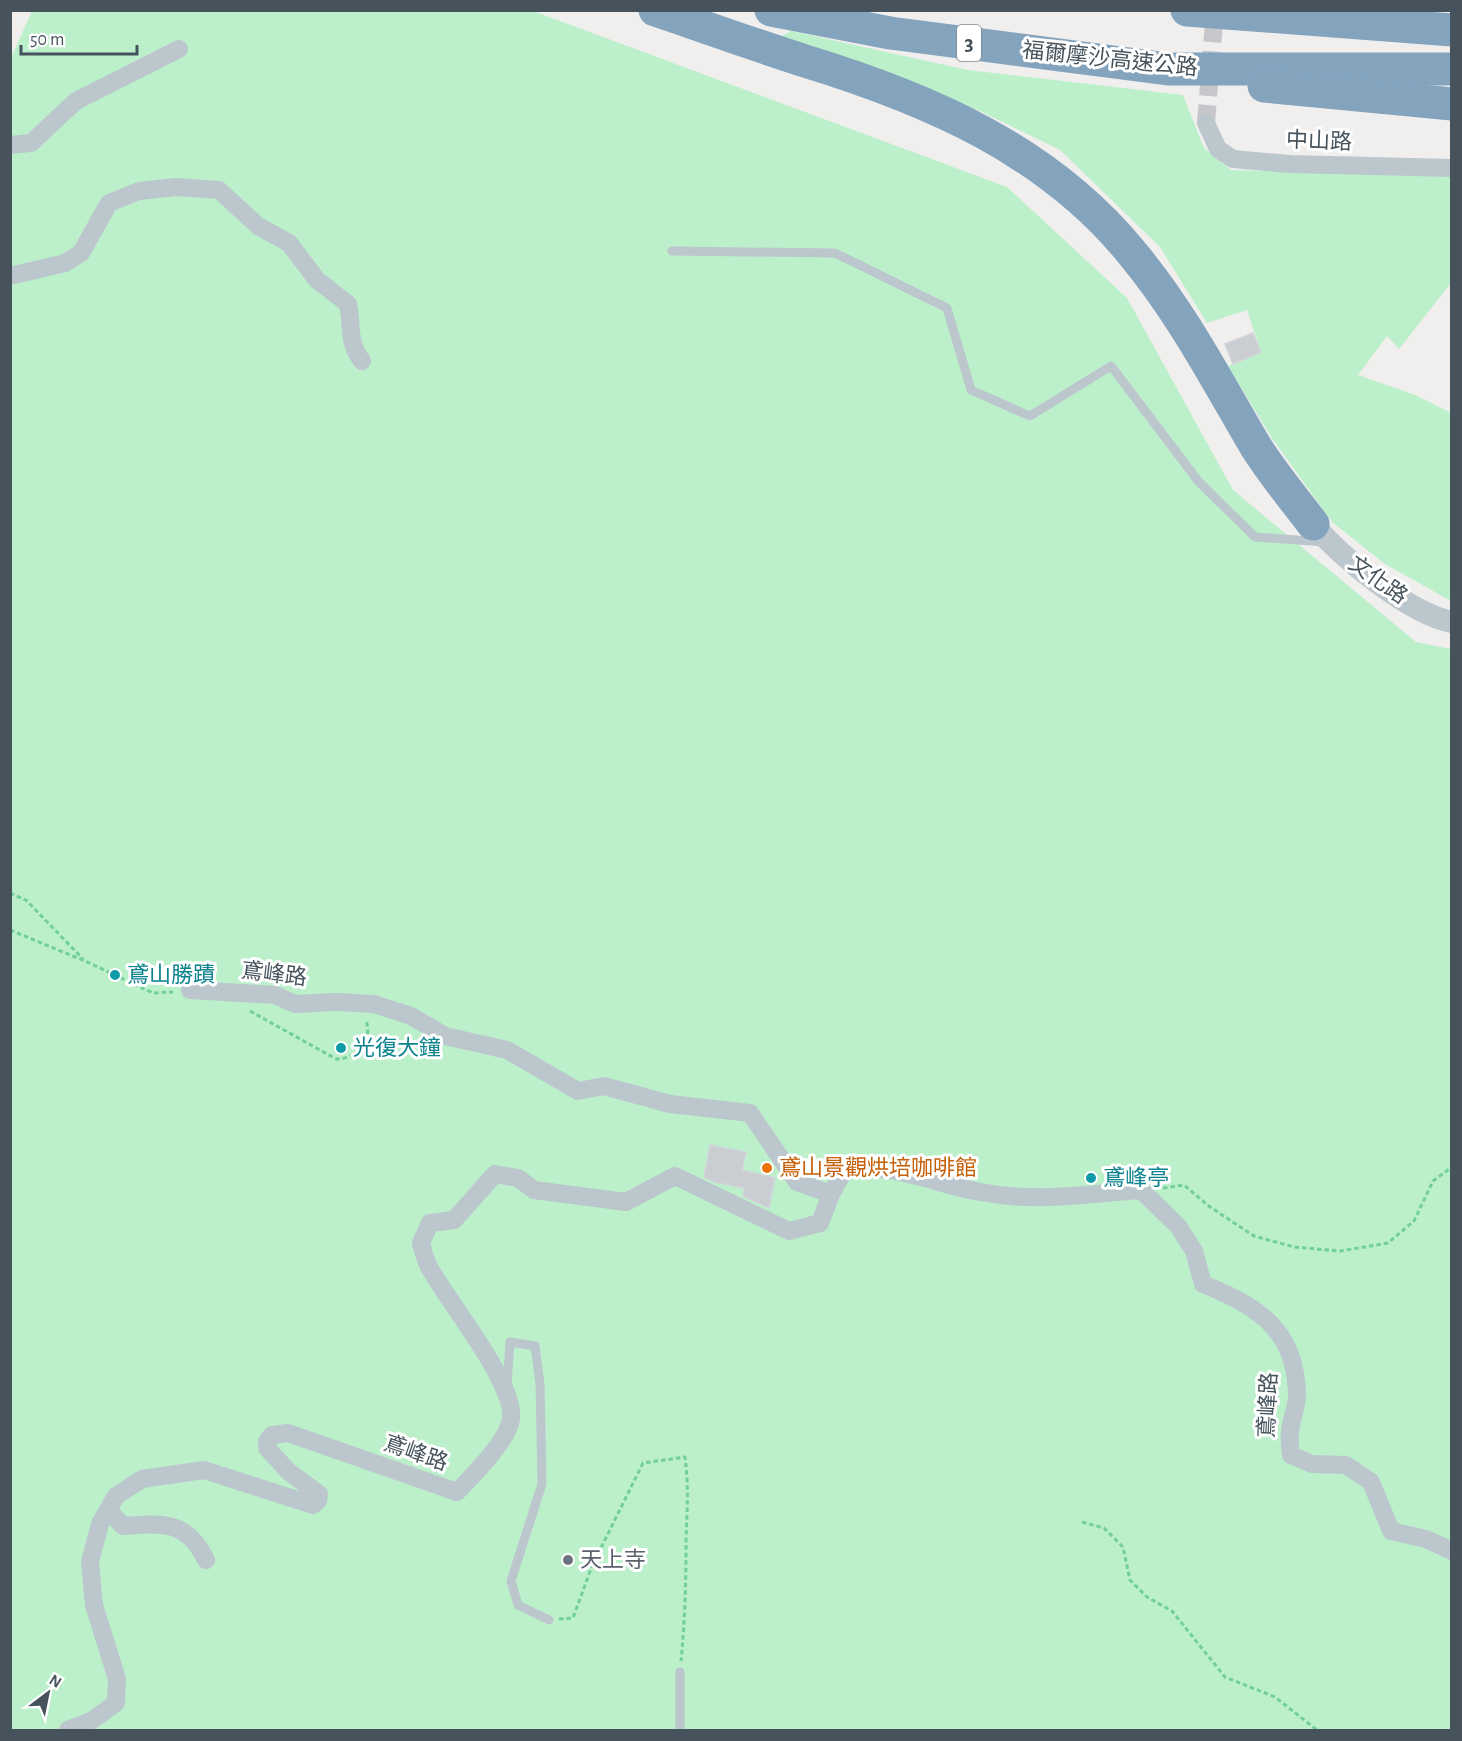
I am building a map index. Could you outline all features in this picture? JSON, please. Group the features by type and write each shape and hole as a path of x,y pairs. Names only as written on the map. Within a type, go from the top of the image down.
{"highway":[{"path":"655,10 864,78 959,119 1029,168 1058,181 1132,252 1192,335 1258,450 1322,534"},
{"name":"福爾摩沙高速公路","path":"771,10 890,33 1168,69 1452,69"},
{"path":"1186,10 1452,30"},
{"path":"1232,15 1389,10"},
{"path":"1168,69 1290,91 1452,104"}],"street":[{"path":"10,145 31,143 76,101 179,49"},
{"name":"中山路","path":"1206,123 1218,148 1233,159 1290,164 1452,168"},
{"path":"10,276 65,263 81,253 109,203 139,191 176,187 219,190 258,226 288,243 317,280 348,304 352,325 351,346 362,361"},
{"name":"文化路","path":"1322,534 1380,584 1438,620 1452,622"},
{"name":"鳶峰路","path":"190,990 275,995 295,1004 343,1002 374,1004 411,1016 445,1036 507,1050 578,1091 604,1086 670,1104 750,1113 797,1182 831,1194"},
{"name":"鳶峰路","path":"68,1731 91,1721 116,1703 117,1679 94,1605 90,1562 100,1524 116,1496 142,1479 204,1470 313,1505 318,1501 320,1494 289,1472 267,1448 267,1441 272,1435 288,1433 457,1492 494,1452 511,1419 506,1394 495,1371 428,1264 421,1243 430,1223 454,1220 495,1174 518,1178 534,1191 626,1202 675,1176 789,1231 820,1223 831,1194 845,1169 865,1166 981,1192 1035,1199 1072,1198 1141,1190 1178,1226 1194,1251 1203,1284 1235,1296 1268,1319 1294,1359 1297,1398 1289,1433 1291,1455 1312,1464 1346,1465 1371,1482 1391,1531 1426,1539 1452,1551"},
{"path":"108,1510 123,1526 154,1524 176,1526 198,1542 206,1560"}],"lane":[{"path":"1058,181 1100,205 1141,246"},
{"path":"672,251 836,253 946,308 971,390 1030,416 1112,366 1199,482 1255,537 1322,534"},
{"path":"1148,255 1161,273"},
{"path":"1167,319 1187,346 1251,459"},
{"path":"1222,366 1227,375"},
{"path":"1290,477 1314,514 1322,534"},
{"path":"1283,503 1304,525 1322,534"},
{"path":"506,1394 510,1342 535,1346 540,1384 542,1484 511,1581 518,1605 549,1620"},
{"path":"680,1672 680,1731"}],"path":[{"path":"10,893 26,900 85,961"},
{"path":"10,930 85,961 153,993 190,990"},
{"path":"224,992 253,1012 336,1059 349,1059 362,1048 369,1034 367,1021 343,1002"},
{"path":"1141,1190 1184,1185 1210,1207 1254,1236 1294,1247 1340,1251 1388,1244 1414,1221 1434,1181 1452,1167"},
{"path":"549,1620 573,1618 592,1566 643,1463 685,1457 690,1493 686,1538 687,1606 680,1672"},
{"path":"1082,1522 1104,1528 1124,1547 1130,1580 1147,1597 1172,1611 1225,1677 1275,1697 1317,1731"}],"green space":[{"path":"32,11 533,11 1007,187 1127,298 1233,490 1416,642 1451,649 1451,1730 11,1730 10,60"},
{"path":"791,31 968,70 1183,95 1204,148 1231,170 1451,176 1451,283 1399,349 1387,336 1358,375 1415,395 1451,413 1451,601 1385,564 1332,522 1272,438 1228,366 1261,352 1247,310 1207,323 1160,247 1060,150 982,112 901,79 773,41"}],"building":[{"path":"1253,333 1261,352 1233,364 1225,344"},
{"path":"710,1145 746,1152 742,1170 775,1178 769,1208 743,1196 744,1188 714,1182 704,1177"}],"tunnel":[{"path":"1206,123 1215,10"}],"place":[{"name":"鳶山勝蹟","path":"115,975"},
{"name":"光復大鐘","path":"341,1048"},
{"name":"鳶山景觀烘培咖啡館","path":"767,1168"},
{"name":"鳶峰亭","path":"1091,1178"},
{"name":"天上寺","path":"568,1560"}]}
